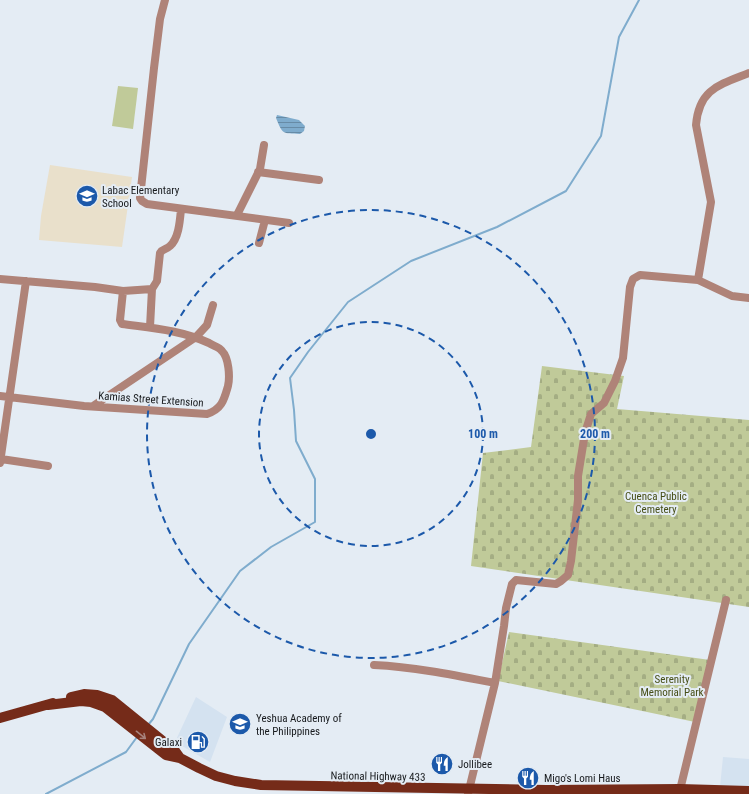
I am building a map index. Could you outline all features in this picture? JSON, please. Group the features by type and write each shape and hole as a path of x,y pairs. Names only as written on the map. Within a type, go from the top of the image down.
{"main road":[{"name":"National Highway 433","path":"0,718 48,704 91,702 119,711 168,751 199,768 216,776 261,785 469,791 749,791"}],"street":[{"path":"166,0 160,19 140,198 147,204 289,223"},
{"path":"698,280 711,202 696,125 697,113 706,95 721,84 749,72"},
{"path":"237,215 258,172 264,145"},
{"path":"258,172 319,180"},
{"path":"150,328 152,289 157,281 160,253 162,250 170,246 175,240 181,209"},
{"path":"259,242 264,220"},
{"path":"469,791 495,683 506,608 512,584 516,580 556,584 568,576 577,508 578,476 586,433 591,414 604,403 615,381 623,358 630,287 633,279 640,275 698,280 732,296 749,298"},
{"path":"0,279 95,287 123,291 152,289"},
{"path":"26,281 0,461 48,466"},
{"name":"Kamias Street Extension","path":"0,396 93,406 207,414 215,411 222,404 228,384 228,359 222,350 196,337 166,330 122,324 120,320 123,291"},
{"path":"93,406 196,337 207,325 214,305"},
{"path":"680,792 726,600"},
{"path":"374,665 398,666 428,670 495,683"}],"shaded area":[{"name":"Labac Elementary School","path":"50,165 132,177 122,247 39,240 41,216"},
{"path":"196,697 227,717 210,762 175,742"},
{"path":"723,757 749,759 749,788 720,787"}],"green space":[{"path":"118,86 138,88 133,129 112,126"},
{"name":"Cuenca Public Cemetery","path":"542,366 624,376 617,409 749,420 749,607 471,566 483,453 531,447"},
{"name":"Serenity Memorial Park","path":"509,632 710,660 695,722 498,681"}],"water":[{"path":"277,115 299,120 305,126 304,131 300,134 284,132 280,128 276,118"}],"waterway":[{"path":"148,725 153,719 189,644 240,571 271,547 315,522 315,479 296,441 290,378 308,352 348,302 411,261 497,227 566,191 601,136 619,37 639,0"},
{"path":"46,794 126,752 137,737"}],"place":[{"name":"Labac Elementary School","path":"87,196"},
{"name":"Yeshua Academy of the Philippines","path":"240,724"},
{"name":"Galaxi","path":"198,742"},
{"name":"Jollibee","path":"442,764"},
{"name":"Migo's Lomi Haus","path":"528,778"}]}
